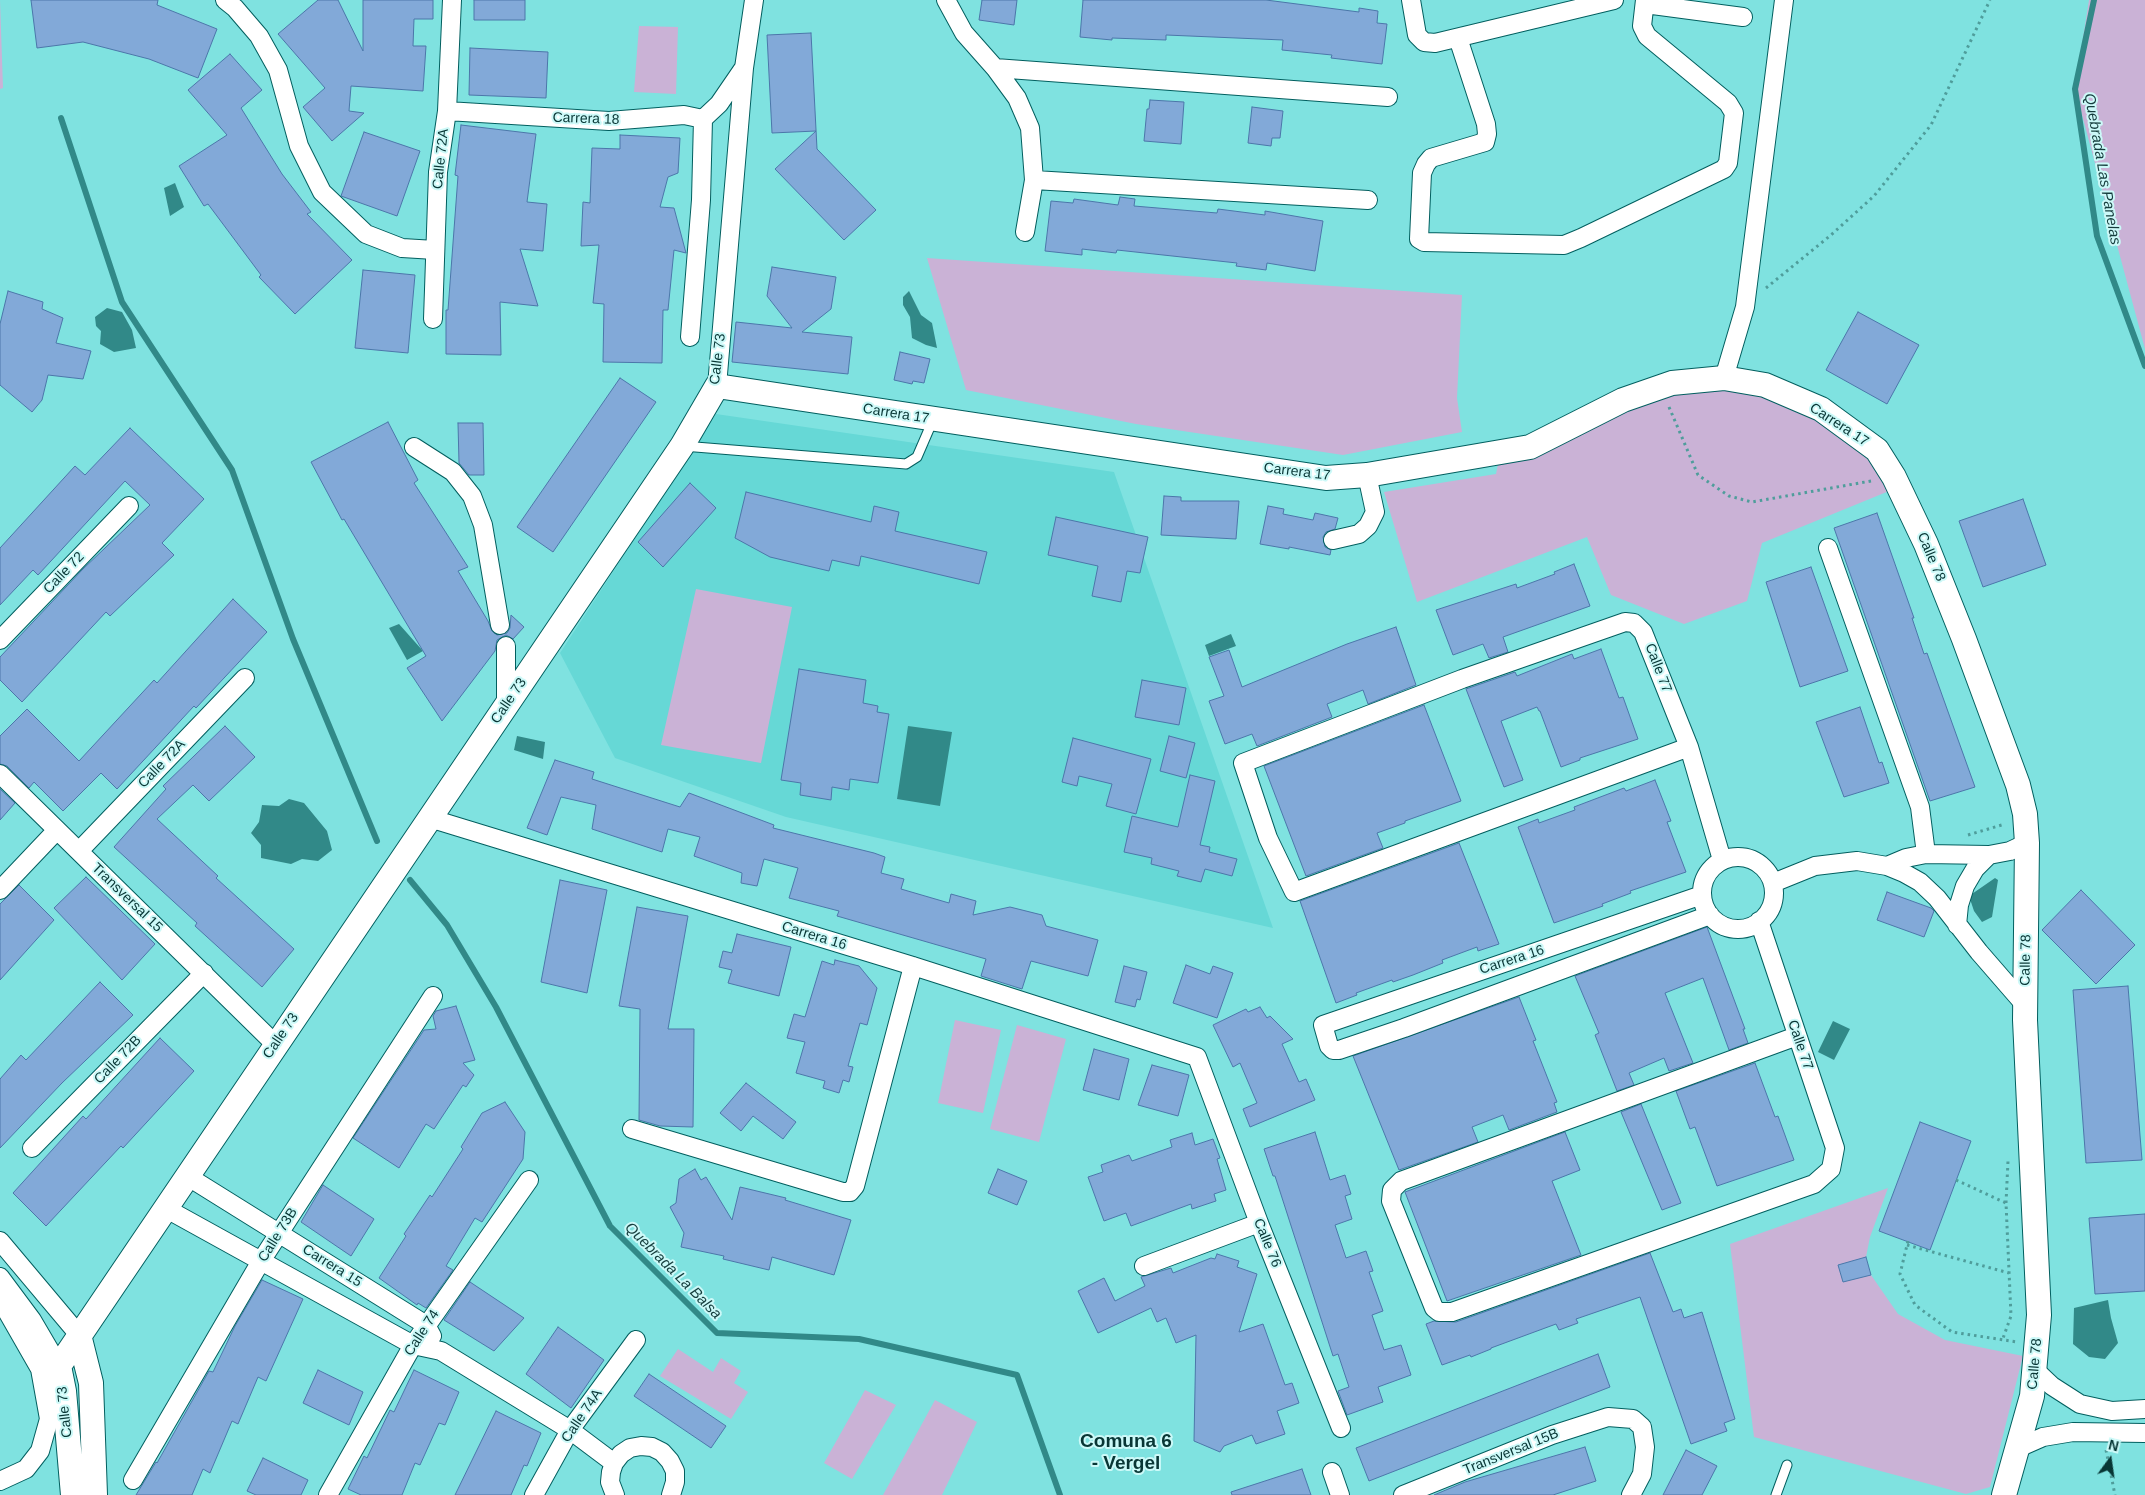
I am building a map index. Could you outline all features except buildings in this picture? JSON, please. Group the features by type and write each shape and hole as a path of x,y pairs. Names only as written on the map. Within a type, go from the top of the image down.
{"street":[{"path":"226,0 259,36 278,70 299,146 322,192 366,234 402,248 435,250"},
{"name":"Calle 72A","path":"433,319 438,172 446,111 452,0"},
{"name":"Calle 73","path":"73,1495 64,1391 59,1366 682,446 717,386 744,68 754,0"},
{"path":"946,0 964,33 995,68 1017,98 1030,128 1034,180 1025,232"},
{"path":"1411,0 1417,35 1424,42 1436,43 1614,0"},
{"path":"1724,378 1745,307 1784,0"},
{"path":"1458,38 1486,124 1487,134 1485,142 1431,158 1426,164 1422,173 1419,239 1424,242 1564,244 1581,238 1724,169 1728,163 1734,113 1728,103 1647,36 1642,26 1645,2 1743,16"},
{"path":"690,337 701,200 703,119 718,104 744,68"},
{"path":"995,68 1388,97"},
{"name":"Carrera 18","path":"446,111 608,121 684,115 703,119"},
{"path":"1034,180 1368,200"},
{"name":"Carrera 17","path":"717,386 1326,478 1368,475 1530,447 1623,400 1672,383 1724,378 1765,385 1821,409 1877,450"},
{"path":"414,448 453,472 472,496 483,524 500,625"},
{"name":"Calle 78","path":"1877,450 1894,477 1926,544 1964,639 2018,785 2025,814 2027,843 2025,1005 2039,1315 2032,1396 2004,1495"},
{"path":"1333,540 1359,534 1368,526 1375,512 1368,475"},
{"name":"Calle 72","path":"0,640 128,506"},
{"path":"1828,548 1920,807 1926,854"},
{"name":"Calle 77","path":"1689,747 1294,892 1268,838 1243,763 1462,680 1625,622 1634,623 1643,632 1689,747 1722,860"},
{"path":"506,646 506,705"},
{"name":"Calle 72A","path":"78,851 245,678"},
{"name":"Transversal 15","path":"0,774 276,1045"},
{"name":"Carrera 16","path":"429,818 913,966 1198,1057"},
{"path":"0,890 57,830"},
{"path":"1887,866 1906,858 1926,854 1989,855 2010,851 2027,843"},
{"path":"1958,925 1959,905 1965,886 1975,869 1989,855"},
{"path":"1732,857 1743,857 1753,860 1762,866 1773,883 1772,905 1767,914 1750,926 1733,928 1718,922 1710,915 1704,905 1702,895 1703,884 1713,866 1722,860 1732,857"},
{"path":"1773,883 1815,866 1857,861 1887,866 1920,882 1937,898 1979,952 2025,1005"},
{"name":"Carrera 16","path":"1702,895 1322,1025 1329,1046 1333,1050 1338,1050 1404,1028 1710,915"},
{"name":"Calle 77","path":"1759,921 1835,1148 1831,1169 1814,1184 1446,1313 1434,1308 1391,1201 1392,1190 1401,1181 1797,1036"},
{"path":"1570,941 1580,962"},
{"path":"632,1129 843,1192 850,1192 856,1186 913,966"},
{"name":"Calle 72B","path":"32,1148 204,973"},
{"name":"Calle 73B","path":"133,1480 261,1261 433,996"},
{"name":"Calle 76","path":"1198,1057 1259,1223 1342,1428"},
{"name":"Carrera 15","path":"187,1176 426,1325 440,1351"},
{"name":"Calle 74","path":"328,1495 413,1345 529,1180"},
{"name":"Carrera 15","path":"165,1208 413,1345 440,1351 570,1430 614,1463"},
{"path":"1144,1266 1259,1223"},
{"path":"0,1241 79,1335"},
{"path":"0,1277 32,1320 59,1366"},
{"path":"0,1299 40,1369 49,1419 40,1451 26,1469 0,1481"},
{"name":"Calle 73","path":"79,1335 91,1383 95,1495"},
{"name":"Calle 74A","path":"534,1495 570,1430 636,1340"},
{"path":"2034,1369 2052,1386 2080,1404 2112,1411 2145,1408"},
{"path":"2096,1407 2098,1432"},
{"name":"Transversal 15B","path":"1403,1495 1552,1435 1608,1417 1633,1419 1642,1427 1645,1447 1642,1474 1631,1495"},
{"path":"2018,1448 2043,1437 2073,1432 2145,1433"},
{"path":"615,1495 610,1482 610,1472 614,1463 625,1451 641,1446 652,1447 662,1452 670,1460 675,1471 675,1482 671,1495"},
{"path":"1332,1472 1340,1495"}],"lane":[{"path":"682,446 906,464 917,457 933,419"},
{"path":"1776,1495 1787,1465"}],"path":[{"path":"1745,307 1775,279 1831,235 1874,196 1931,125 1990,0"},
{"path":"1665,402 1671,410 1698,475 1729,496 1752,502 1877,479"},
{"path":"1966,855 1965,836 2003,826 2007,822"},
{"path":"2002,1341 2011,1316 2006,1202 2008,1158"},
{"path":"1956,1180 2006,1202"},
{"path":"2009,1272 1907,1243 1900,1274 1915,1305 1952,1332 2018,1342"},
{"path":"2098,1432 2115,1495"}],"shaded area":[{"path":"0,0 3,88 0,89"},
{"path":"2089,0 2145,0 2145,349 2075,89"},
{"path":"639,26 678,27 676,94 634,92"},
{"path":"175,183 184,207 170,216 164,188"},
{"path":"927,258 1462,295 1457,398 1462,432 1343,455 1136,424 966,390"},
{"path":"909,291 921,315 932,323 937,348 912,338 910,317 903,305 903,297"},
{"path":"107,308 122,312 132,330 136,348 114,352 100,344 101,331 96,326 95,317"},
{"path":"1723,385 1764,392 1820,415 1872,458 1894,489 1762,543 1747,601 1684,624 1611,595 1587,537 1417,602 1384,492 1496,474 1499,459 1677,389"},
{"path":"716,414 1114,472 1273,928 786,817 615,758 560,653"},
{"path":"696,589 792,607 761,763 661,745"},
{"path":"399,624 423,651 407,660 389,628"},
{"path":"1231,634 1236,646 1209,656 1205,645"},
{"path":"908,726 952,732 940,806 897,799"},
{"path":"517,736 545,742 543,759 514,750"},
{"path":"289,799 304,803 327,831 332,850 318,861 302,859 291,864 261,858 261,845 251,833 259,822 262,805 279,806"},
{"path":"1995,878 1998,880 1992,917 1982,922 1974,911 1969,896"},
{"path":"955,1020 1001,1030 983,1113 938,1103"},
{"path":"1833,1021 1850,1029 1834,1060 1818,1052"},
{"path":"1017,1025 1066,1039 1039,1142 990,1129"},
{"path":"1888,1188 1870,1237 1866,1257 1838,1265 1843,1282 1871,1275 1898,1314 1945,1340 2023,1356 1990,1487 1966,1494 1754,1437 1730,1244"},
{"path":"2108,1300 2118,1343 2105,1359 2089,1357 2073,1344 2074,1308"},
{"path":"678,1349 713,1372 721,1358 741,1371 734,1383 748,1392 731,1419 660,1376"},
{"path":"865,1390 896,1405 852,1479 824,1463"},
{"path":"935,1400 977,1422 942,1495 883,1495"}],"waterway":[{"name":"Quebrada Las Panelas","path":"2094,0 2075,89 2097,236 2145,366"},
{"path":"61,118 122,302 232,470 293,639 377,841"},
{"name":"Quebrada La Balsa","path":"410,880 447,925 496,1007 610,1226 717,1333 859,1339 1017,1375 1060,1495"}],"district":[{"name":"Comuna 6 - Vergel","path":"1126,1453"}]}
